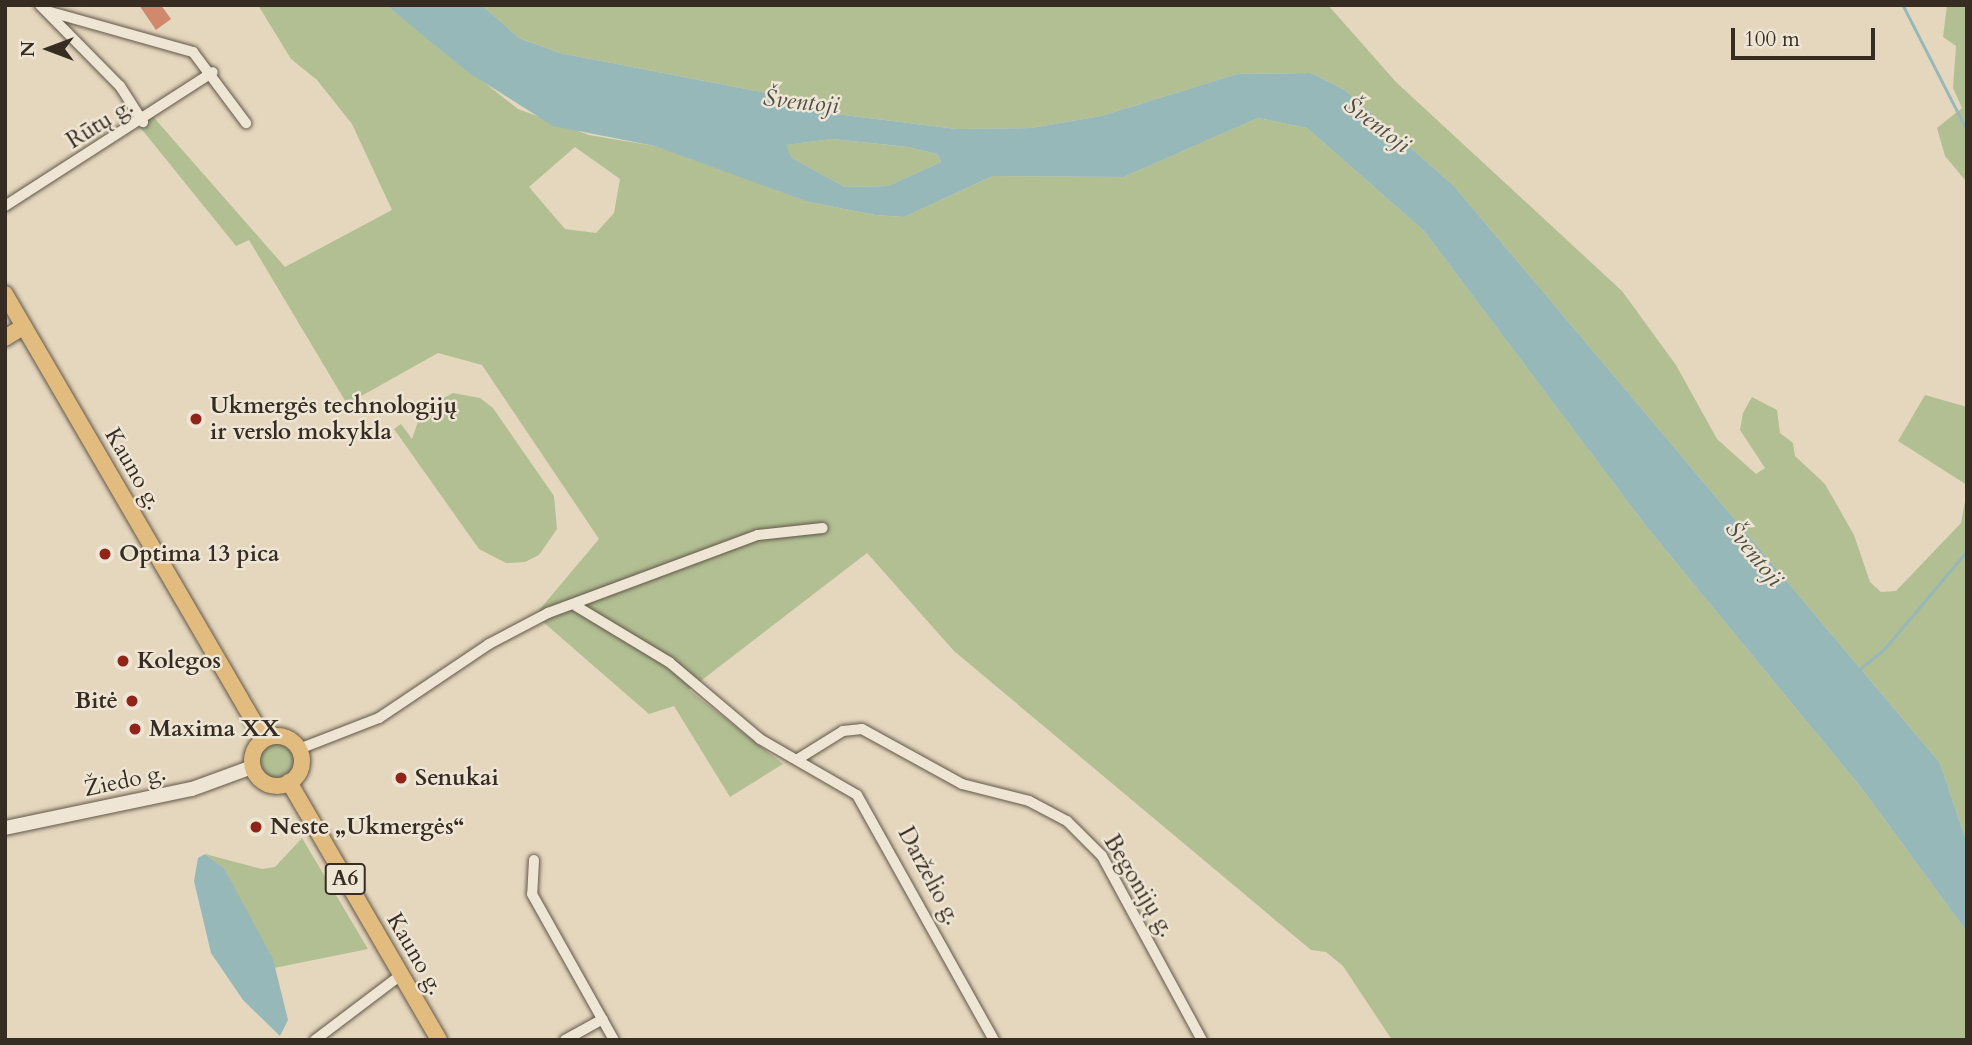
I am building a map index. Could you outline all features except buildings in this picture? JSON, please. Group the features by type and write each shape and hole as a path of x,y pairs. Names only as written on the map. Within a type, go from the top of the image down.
{"main road":[{"name":"Kauno g.","path":"5,293 264,739"},
{"path":"5,338 24,326"},
{"path":"281,736 299,749 300,770 289,782 267,784 253,767 254,751 264,739 281,736"},
{"name":"Kauno g.","path":"289,782 439,1040"}],"street":[{"path":"43,8 193,52 213,72 246,123"},
{"path":"43,8 120,86 143,122"},
{"name":"Rūtų g.","path":"5,206 143,122 213,72"},
{"path":"299,749 379,718 489,644 548,613 576,606 758,535 823,528"},
{"name":"Darželio g.","path":"576,606 669,662 760,739 848,788 871,813 994,1040"},
{"name":"Begonijų g.","path":"798,760 844,731 862,729 962,784 1029,801 1067,821 1091,843 1202,1040"},
{"name":"Žiedo g.","path":"5,828 192,789 253,767"},
{"path":"534,860 532,894 614,1040"},
{"path":"315,1040 401,975"},
{"path":"565,1040 603,1019"}],"green space":[{"path":"258,5 386,5 518,109 589,135 655,146 707,162 809,202 875,215 904,217 993,176 1124,177 1258,118 1307,128 1424,231 1646,526 1863,790 1967,932 1967,1040 1392,1040 1343,966 1326,952 1311,950 954,651 867,553 689,690 783,764 730,797 674,706 649,714 535,615 599,539 482,365 438,353 347,404 249,240 236,246 135,121 149,112 285,267 392,210 352,124 317,80 291,59","holes":["575,147 620,179 614,213 596,233 565,229 529,187"]},
{"path":"482,5 1328,5 1396,82 1622,291 1676,365 1717,439 1756,474 1765,468 1740,430 1743,413 1752,397 1777,410 1780,433 1793,443 1795,456 1825,484 1854,535 1870,582 1881,592 1896,591 1961,523 1967,490 1967,843 1940,763 1454,186 1345,90 1311,73 1237,74 1101,116 1031,128 957,129 828,113 782,96 560,53 519,38"},
{"path":"1947,5 1967,5 1967,201 1965,180 1945,156 1937,128 1962,108 1953,88 1956,46 1943,37"},
{"path":"832,139 908,147 937,154 941,162 888,186 845,187 792,158 785,145"},
{"path":"453,393 480,398 493,408 554,496 557,529 539,555 525,562 506,563 479,549 394,429 401,424 412,439 422,410"},
{"path":"1925,395 1967,407 1967,485 1898,441"},
{"path":"276,742 289,747 294,760 289,773 276,778 263,773 258,760 263,747"},
{"path":"302,838 368,949 274,968 224,868 205,854 262,869 275,867"}],"water":[{"name":"Šventoji","path":"386,5 482,5 519,38 560,53 782,96 828,113 957,129 1031,128 1101,116 1237,74 1311,73 1345,90 1454,186 1940,763 1967,843 1967,932 1863,790 1646,526 1424,231 1307,128 1258,118 1124,177 993,176 904,217 875,215 809,202 655,146 553,126 469,73","holes":["832,139 908,147 937,154 941,162 888,186 845,187 792,158 786,145"]},
{"path":"205,854 224,868 273,959 288,1020 280,1036 243,1000 211,953 194,881 198,858"}],"waterway":[{"path":"1903,5 1967,130"},
{"path":"1859,670 1885,648 1967,551"}],"place":[{"name":"Ukmergės technologijų ir verslo mokykla","path":"196,419"},
{"name":"Optima 13 pica","path":"105,554"},
{"name":"Kolegos","path":"123,661"},
{"name":"Bitė","path":"132,701"},
{"name":"Maxima XX","path":"135,729"},
{"name":"Senukai","path":"401,778"},
{"name":"Neste „Ukmergės“","path":"256,827"}]}
